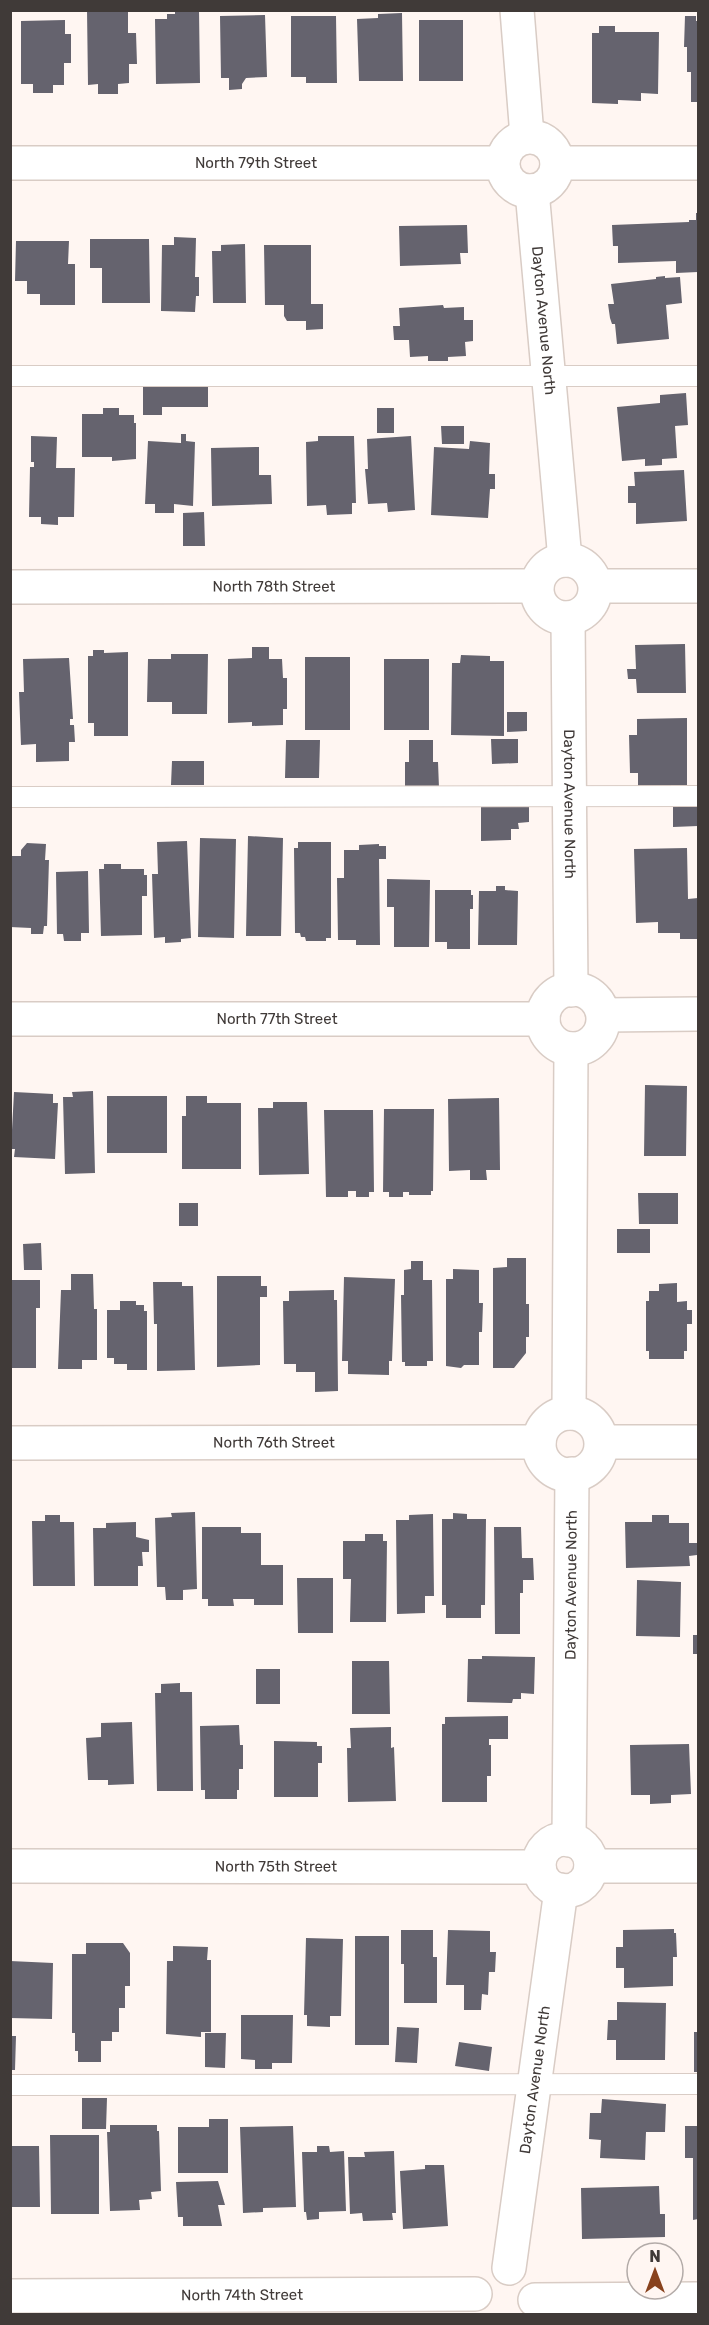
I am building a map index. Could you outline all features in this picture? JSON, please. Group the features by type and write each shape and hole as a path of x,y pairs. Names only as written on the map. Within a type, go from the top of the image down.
{"street":[{"path":"517,10 527,136"},
{"path":"527,136 541,138 549,143 555,151 557,163 553,179 547,186 532,191 521,190 513,186 507,179 502,163 508,147 514,141 527,136"},
{"name":"North 79th Street","path":"10,163 502,163"},
{"path":"557,163 699,163"},
{"name":"Dayton Avenue North","path":"532,191 565,560"},
{"path":"565,560 579,562 587,568 596,586 591,606 584,613 567,618 554,616 545,610 537,595 539,577 550,564 565,560"},
{"name":"North 78th Street","path":"10,587 537,586"},
{"path":"596,586 699,586"},
{"name":"Dayton Avenue North","path":"567,618 571,796 571,990"},
{"path":"571,990 586,992 594,997 604,1015 600,1035 593,1042 584,1047 571,1048 556,1044 549,1037 543,1019 550,1001 557,994 571,990"},
{"path":"604,1015 699,1014"},
{"name":"North 77th Street","path":"10,1019 543,1019"},
{"path":"569,1413 571,1048"},
{"path":"569,1413 584,1416 592,1423 603,1442 597,1459 590,1467 572,1474 553,1469 545,1462 539,1442 547,1424 555,1417 569,1413"},
{"name":"North 76th Street","path":"10,1443 539,1442"},
{"path":"603,1442 699,1442"},
{"name":"Dayton Avenue North","path":"569,1840 572,1474"},
{"path":"556,1840 569,1840 581,1844 587,1850 591,1866 589,1875 578,1887 550,1879 543,1851 556,1840"},
{"name":"North 75th Street","path":"10,1866 550,1879"},
{"path":"591,1866 699,1866"},
{"name":"Dayton Avenue North","path":"509,2268 534,2084 550,1879"},
{"path":"478,2304 480,2281 495,2268 509,2268 524,2274 530,2281 532,2307 699,2299"},
{"name":"North 74th Street","path":"10,2296 478,2304"}],"lane":[{"path":"10,376 699,376"},
{"path":"10,797 699,796"},
{"path":"10,2085 699,2084"}],"building":[{"path":"87,10 128,10 128,33 136,33 137,64 129,64 129,83 118,84 118,94 98,94 98,84 88,85"},
{"path":"175,10 199,10 200,83 156,84 155,19 167,19 167,14 175,14"},
{"path":"402,13 403,81 359,81 357,19 378,18 378,14"},
{"path":"265,15 267,77 246,78 242,89 229,90 229,78 221,78 220,16"},
{"path":"291,16 336,16 337,83 306,83 306,77 291,77"},
{"path":"685,16 696,16 696,21 698,21 698,102 691,102 691,72 687,72 687,47 684,47"},
{"path":"65,20 65,34 71,34 71,63 64,63 64,85 53,85 53,93 33,93 33,84 21,84 21,21"},
{"path":"419,20 463,20 463,81 419,81"},
{"path":"599,26 615,26 615,32 659,32 658,94 641,93 641,101 618,100 618,104 592,103 592,33 599,33"},
{"path":"696,213 698,213 698,272 676,273 676,261 618,263 618,246 613,246 612,225 689,222 689,220 696,220"},
{"path":"467,225 468,253 460,253 461,264 400,266 399,226"},
{"path":"174,237 196,238 195,277 199,277 199,296 196,296 195,312 161,311 162,245 174,245"},
{"path":"90,239 149,239 150,303 102,303 102,268 90,268"},
{"path":"16,241 69,241 68,264 75,264 75,305 40,305 40,294 27,294 27,281 15,281"},
{"path":"245,244 246,303 213,303 212,251 221,251 221,245"},
{"path":"264,245 311,245 311,304 323,304 323,329 306,330 306,321 287,321 284,316 284,305 265,305"},
{"path":"665,276 665,278 680,277 682,303 666,305 669,339 617,344 615,324 612,324 608,304 614,304 611,284"},
{"path":"443,305 444,308 464,307 464,320 473,320 473,341 465,342 466,356 448,357 448,361 428,361 428,356 410,357 409,340 394,340 393,326 400,326 399,308"},
{"path":"208,386 208,407 162,407 162,415 143,415 143,387"},
{"path":"686,393 688,425 675,426 677,458 662,459 662,465 645,466 645,459 622,461 617,407 660,403 660,395"},
{"path":"103,408 119,408 119,415 134,415 136,459 112,461 112,457 82,457 82,414 103,414"},
{"path":"377,408 394,408 394,433 377,433"},
{"path":"441,426 464,426 464,444 442,444"},
{"path":"181,434 186,434 186,441 195,442 193,506 174,504 174,513 155,513 155,504 145,504 148,441 181,443"},
{"path":"31,436 57,437 56,468 75,468 74,517 58,517 58,525 41,524 41,517 29,517 30,467 34,467 34,462 31,462"},
{"path":"318,436 354,436 356,503 352,503 352,514 327,515 326,505 307,506 306,442 318,441"},
{"path":"411,436 415,510 388,512 387,503 368,504 365,469 368,469 367,439"},
{"path":"470,441 490,443 489,474 495,474 495,489 490,489 488,518 431,515 434,447 469,449"},
{"path":"259,447 259,475 271,475 272,504 212,506 211,448"},
{"path":"684,470 687,521 636,524 636,503 628,503 628,486 635,486 634,472"},
{"path":"204,512 205,546 183,546 183,513"},
{"path":"685,644 686,693 637,693 636,679 628,679 627,669 636,669 635,645"},
{"path":"252,647 269,647 269,659 282,659 283,678 287,678 287,709 283,709 283,725 252,726 252,722 228,723 228,659 252,658"},
{"path":"93,650 104,650 104,653 128,652 128,736 94,736 94,723 88,723 88,656 93,656"},
{"path":"171,654 208,654 207,714 172,714 172,702 147,702 148,659 171,659"},
{"path":"461,655 490,656 490,661 504,661 504,736 451,735 452,663 460,663"},
{"path":"305,657 350,657 350,730 305,730"},
{"path":"69,658 73,719 70,719 70,725 74,725 75,742 69,742 69,761 36,762 36,744 21,745 19,692 24,692 23,659"},
{"path":"384,659 429,659 429,730 384,730"},
{"path":"507,712 527,712 527,731 507,732"},
{"path":"687,718 687,786 638,786 638,773 630,773 629,735 637,735 637,719"},
{"path":"491,739 518,739 518,763 492,764"},
{"path":"286,740 320,740 319,778 285,778"},
{"path":"409,740 433,740 433,762 438,762 439,788 405,788 405,762 409,762"},
{"path":"172,761 204,761 204,785 171,785"},
{"path":"529,802 529,822 518,823 519,829 511,829 511,840 481,841 481,803"},
{"path":"698,806 698,826 673,827 673,807"},
{"path":"248,836 283,838 281,936 246,936"},
{"path":"200,838 236,839 234,938 198,937"},
{"path":"187,841 191,938 181,939 181,942 165,943 165,937 154,938 152,874 158,874 157,842"},
{"path":"298,842 331,842 331,938 326,938 326,941 306,941 300,933 295,933 294,848 298,848"},
{"path":"27,843 46,844 45,860 49,860 47,926 44,926 43,934 31,934 31,928 10,927 12,856 21,856 21,850"},
{"path":"379,844 379,846 386,846 386,859 379,859 380,945 356,945 356,940 338,940 337,878 344,878 344,850 359,850 359,845"},
{"path":"687,848 688,899 698,898 698,939 680,939 680,933 658,933 658,922 636,923 634,849"},
{"path":"104,864 121,864 121,869 144,869 144,875 147,875 147,896 142,896 142,935 101,936 99,869 104,869"},
{"path":"88,871 89,933 81,933 81,941 64,941 63,934 57,934 56,872"},
{"path":"387,879 430,880 429,947 394,947 394,907 387,907"},
{"path":"496,886 505,886 505,890 518,891 517,945 478,945 479,891 496,891"},
{"path":"435,890 471,890 473,909 470,909 470,949 447,949 447,942 435,942"},
{"path":"645,1085 687,1086 686,1156 644,1156"},
{"path":"93,1091 95,1173 65,1174 63,1097 73,1097 72,1092"},
{"path":"14,1092 53,1094 53,1103 58,1103 55,1159 14,1157 15,1149 11,1149"},
{"path":"107,1096 167,1096 167,1153 107,1153"},
{"path":"186,1096 207,1096 207,1103 241,1103 241,1169 182,1169 182,1116 186,1116"},
{"path":"499,1098 500,1170 486,1170 487,1180 470,1180 470,1170 449,1171 448,1099"},
{"path":"273,1102 307,1102 309,1174 259,1175 258,1108 273,1108"},
{"path":"384,1109 434,1109 433,1191 431,1195 409,1195 409,1192 403,1192 403,1197 389,1197 389,1192 383,1192"},
{"path":"324,1110 373,1110 374,1192 369,1192 369,1197 356,1197 356,1191 348,1191 348,1197 326,1197"},
{"path":"638,1193 678,1193 678,1224 639,1224"},
{"path":"179,1203 198,1203 198,1226 179,1226"},
{"path":"617,1229 650,1229 650,1253 617,1253"},
{"path":"41,1243 42,1270 24,1270 23,1244"},
{"path":"507,1258 526,1258 529,1337 526,1337 526,1353 514,1368 493,1368 493,1268 507,1267"},
{"path":"411,1261 423,1261 423,1280 432,1280 433,1361 427,1361 427,1366 405,1366 405,1362 402,1362 401,1295 404,1295 404,1270 411,1269"},
{"path":"453,1269 479,1270 479,1303 483,1303 482,1332 479,1332 479,1365 464,1365 461,1368 446,1366 446,1279 453,1279"},
{"path":"71,1274 93,1274 94,1309 97,1309 97,1360 82,1360 82,1369 58,1369 61,1290 71,1290"},
{"path":"217,1276 261,1276 261,1286 267,1286 267,1297 260,1297 260,1365 217,1367"},
{"path":"344,1277 395,1279 392,1361 389,1361 389,1375 348,1374 348,1361 342,1361"},
{"path":"10,1280 40,1280 40,1308 36,1308 36,1368 10,1368"},
{"path":"153,1282 182,1282 182,1286 193,1286 195,1370 157,1371 157,1324 154,1324"},
{"path":"677,1283 677,1302 687,1301 687,1310 692,1310 692,1324 687,1324 687,1351 684,1351 684,1359 649,1359 649,1351 646,1351 646,1301 649,1301 649,1291 659,1291 659,1284"},
{"path":"334,1290 334,1300 337,1300 338,1391 315,1392 315,1372 296,1372 296,1364 284,1364 283,1301 289,1301 289,1291"},
{"path":"120,1301 136,1301 136,1305 144,1305 144,1311 147,1311 147,1370 127,1370 127,1364 114,1364 114,1358 107,1358 107,1310 120,1310"},
{"path":"195,1512 197,1589 183,1590 183,1600 166,1600 165,1587 157,1587 155,1518 172,1517 171,1513"},
{"path":"453,1513 467,1514 467,1519 486,1519 485,1605 481,1605 481,1618 446,1618 446,1605 442,1605 442,1519 453,1519"},
{"path":"433,1514 434,1596 425,1596 425,1613 397,1614 396,1520 409,1520 409,1515"},
{"path":"45,1515 60,1515 60,1522 74,1522 75,1586 33,1586 32,1521 45,1521"},
{"path":"652,1515 669,1515 669,1523 689,1523 689,1543 697,1543 697,1555 689,1556 690,1566 626,1568 625,1522 652,1522"},
{"path":"136,1522 136,1537 149,1540 149,1552 142,1552 143,1566 138,1566 138,1586 94,1586 93,1528 106,1528 106,1523"},
{"path":"202,1527 241,1527 241,1533 261,1533 261,1565 283,1565 283,1605 254,1605 254,1599 233,1599 234,1606 208,1606 208,1599 202,1599"},
{"path":"494,1527 521,1527 522,1558 533,1558 534,1580 523,1580 523,1593 520,1593 520,1634 495,1634"},
{"path":"365,1534 383,1534 383,1541 387,1541 386,1622 350,1622 351,1579 343,1579 343,1541 365,1541"},
{"path":"297,1578 333,1578 333,1633 298,1633"},
{"path":"637,1580 681,1582 680,1637 636,1636"},
{"path":"693,1635 698,1635 698,1654 693,1654"},
{"path":"482,1656 535,1657 534,1694 521,1693 521,1699 513,1699 512,1703 467,1702 468,1659 482,1659"},
{"path":"352,1661 389,1661 390,1714 352,1714"},
{"path":"256,1669 280,1669 280,1704 256,1704"},
{"path":"180,1683 180,1692 192,1692 193,1791 157,1791 155,1693 161,1693 161,1684"},
{"path":"508,1716 508,1739 489,1739 491,1776 487,1776 487,1802 442,1802 442,1724 445,1724 445,1717"},
{"path":"132,1722 134,1784 108,1785 108,1780 88,1780 86,1738 101,1737 101,1723"},
{"path":"239,1725 240,1745 243,1745 243,1769 239,1769 237,1799 205,1799 205,1790 201,1790 200,1726"},
{"path":"391,1727 396,1801 348,1802 347,1748 351,1748 350,1728"},
{"path":"274,1741 317,1742 317,1746 322,1746 322,1763 318,1763 318,1797 274,1797"},
{"path":"689,1744 691,1794 671,1795 671,1803 650,1804 650,1795 631,1795 630,1745"},
{"path":"674,1929 677,1957 673,1957 673,1986 624,1988 624,1968 616,1968 616,1947 623,1947 623,1930"},
{"path":"401,1930 433,1930 433,1957 437,1957 437,2003 404,2003"},
{"path":"448,1930 490,1931 490,1952 496,1952 495,1972 489,1972 488,1995 482,1994 481,2010 464,2010 464,1985 446,1985"},
{"path":"355,1936 389,1936 389,2045 355,2045"},
{"path":"306,1938 343,1939 341,2016 330,2016 330,2027 307,2026 307,2015 304,2015"},
{"path":"86,1943 123,1943 130,1953 130,1986 125,1986 125,2008 119,2008 119,2032 112,2032 112,2041 101,2041 101,2062 78,2062 78,2051 75,2051 75,2033 72,2033 72,1954 86,1954"},
{"path":"173,1946 208,1947 207,1960 211,1960 211,2032 201,2032 201,2037 166,2034 167,1961 173,1961"},
{"path":"10,1961 53,1963 52,2019 10,2018"},
{"path":"617,2002 666,2003 665,2060 616,2060 616,2040 607,2040 608,2020 617,2020"},
{"path":"241,2015 293,2015 292,2063 272,2063 272,2069 255,2069 255,2060 241,2059"},
{"path":"397,2027 419,2028 417,2063 395,2062"},
{"path":"694,2032 698,2032 698,2072 694,2072"},
{"path":"205,2033 226,2033 225,2068 205,2067"},
{"path":"10,2036 16,2036 15,2070 10,2070"},
{"path":"459,2042 492,2047 489,2071 455,2066"},
{"path":"82,2098 107,2098 106,2129 82,2129"},
{"path":"602,2099 666,2104 665,2132 646,2132 645,2160 600,2158 601,2140 589,2139 590,2113 601,2113"},
{"path":"209,2119 228,2119 228,2173 178,2173 178,2127 209,2127"},
{"path":"110,2125 157,2125 161,2191 151,2192 152,2199 139,2200 140,2210 110,2211 107,2132 110,2132"},
{"path":"293,2126 296,2207 263,2208 263,2212 243,2213 240,2127"},
{"path":"685,2126 698,2126 698,2219 693,2220 693,2158 685,2158"},
{"path":"50,2135 99,2135 99,2214 51,2214"},
{"path":"10,2146 39,2146 40,2207 10,2207"},
{"path":"317,2146 329,2146 330,2152 344,2151 346,2211 319,2212 319,2219 307,2220 306,2212 304,2212 302,2152 317,2152"},
{"path":"394,2151 396,2213 392,2213 393,2220 363,2221 362,2213 350,2214 348,2157 365,2157 364,2152"},
{"path":"425,2165 444,2165 448,2226 403,2229 400,2171 425,2169"},
{"path":"218,2181 225,2205 218,2205 222,2226 183,2226 183,2217 178,2217 176,2182"},
{"path":"659,2186 660,2214 665,2214 665,2237 582,2239 581,2188"}]}
